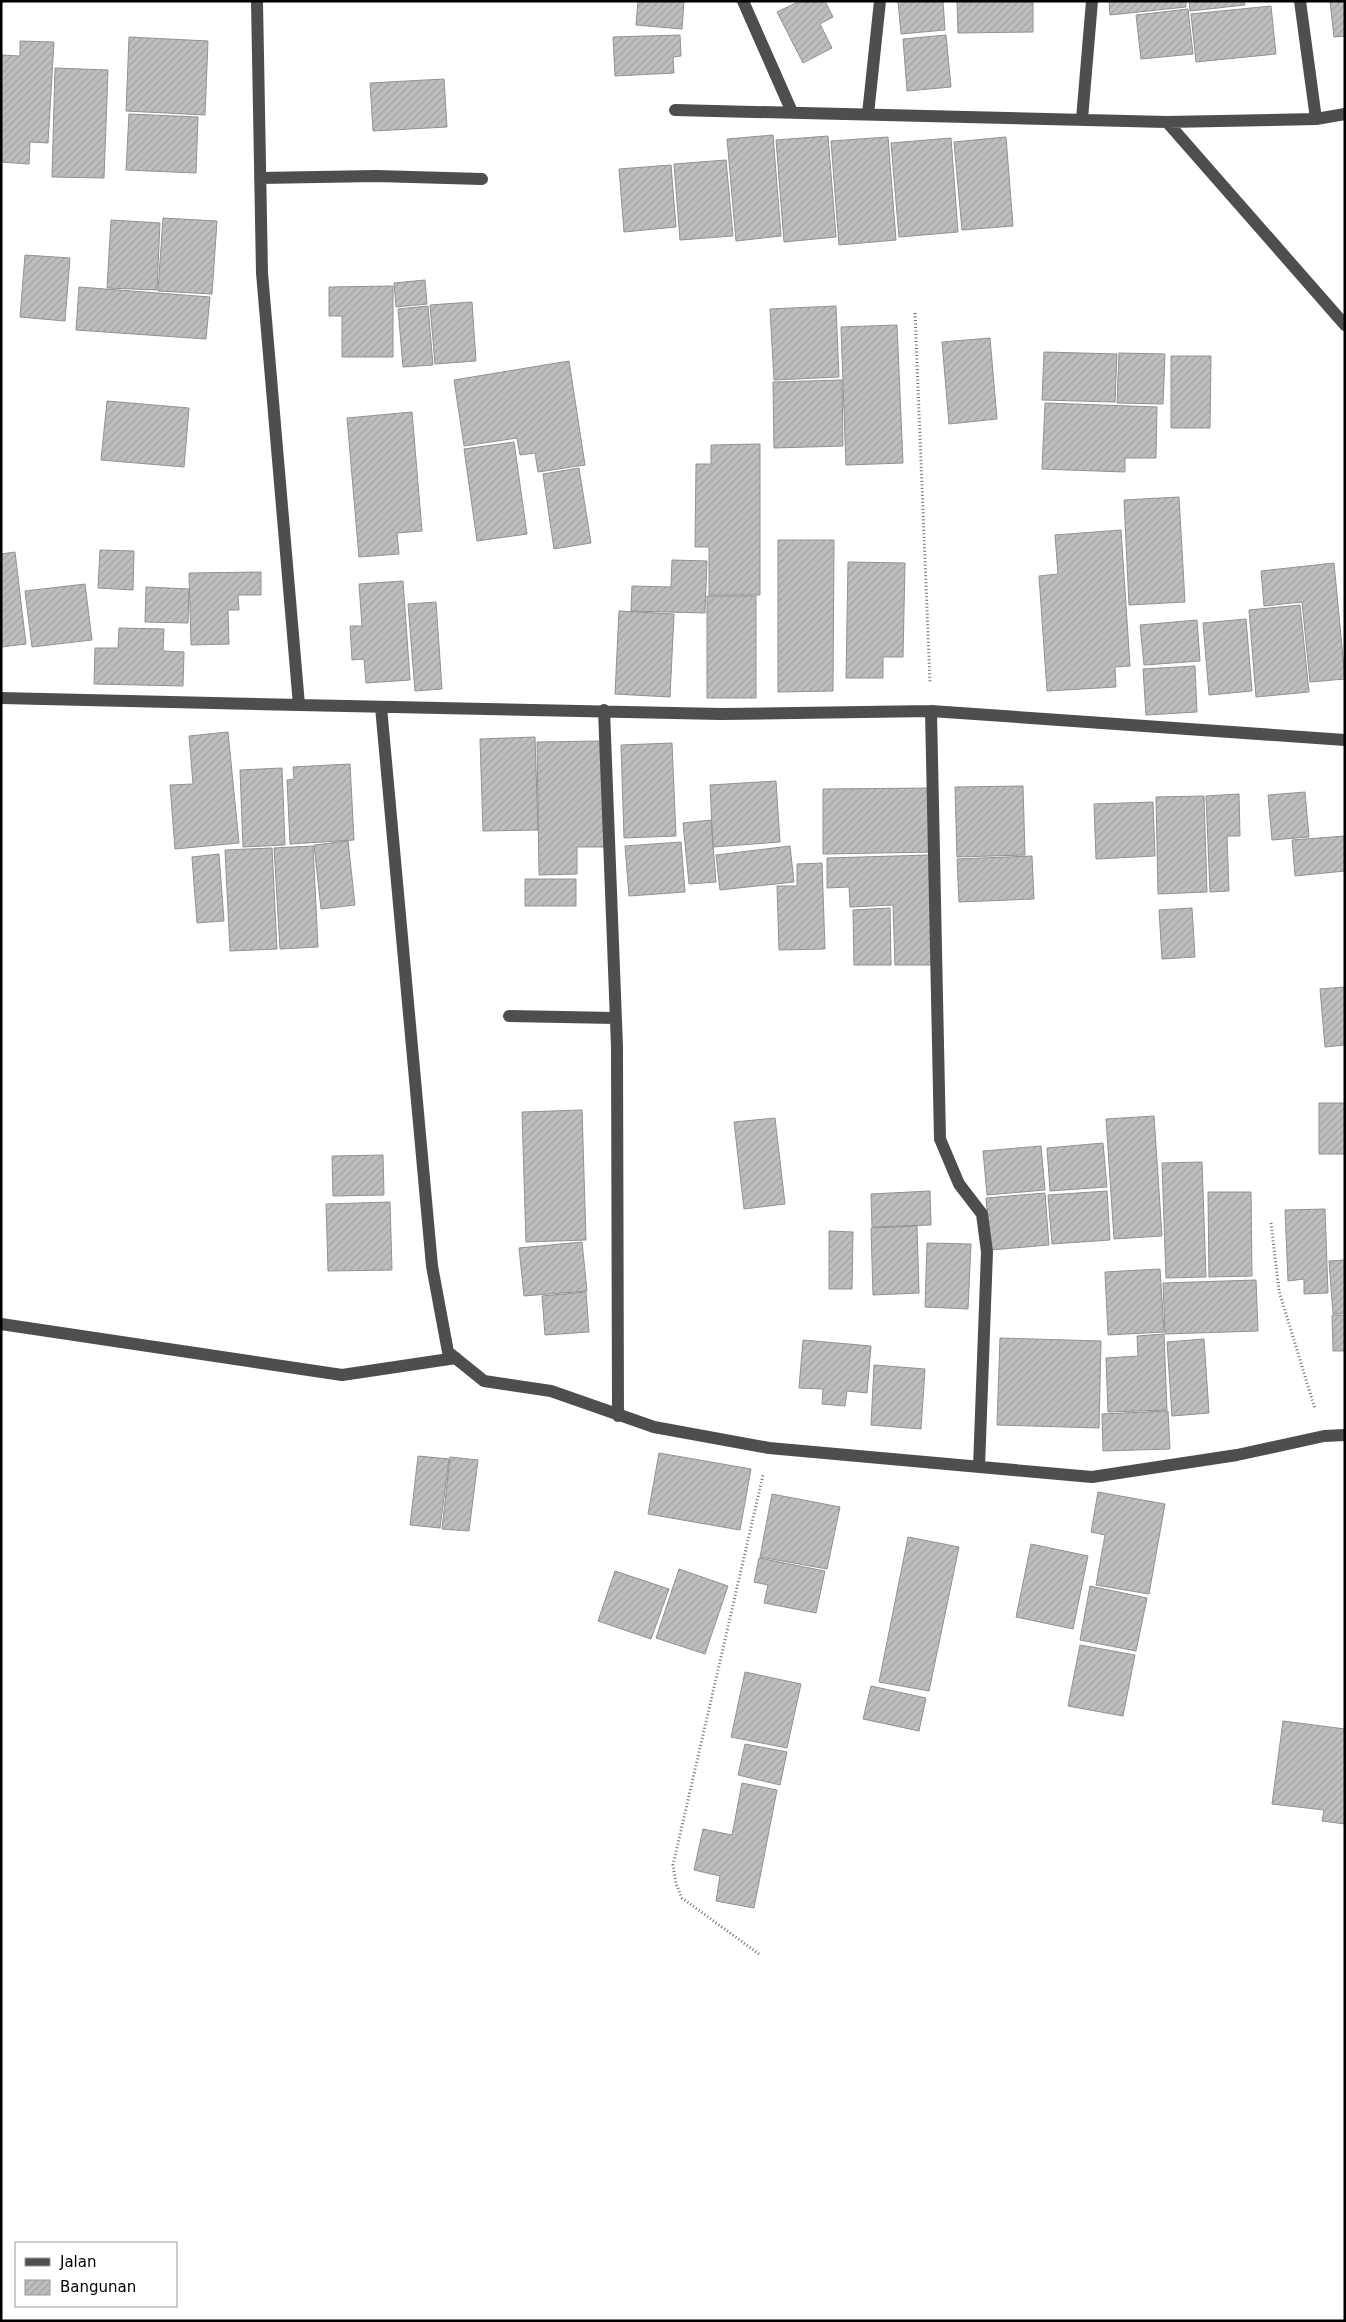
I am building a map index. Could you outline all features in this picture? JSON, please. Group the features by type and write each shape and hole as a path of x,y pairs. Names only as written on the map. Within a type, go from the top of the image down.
{"street":[{"path":"256,1 262,273 299,705"},
{"path":"743,1 792,112"},
{"path":"868,114 880,1"},
{"path":"1082,119 1092,1"},
{"path":"1300,1 1316,119"},
{"path":"675,110 1167,122 1316,119 1345,114"},
{"path":"1167,122 1345,325"},
{"path":"260,178 376,176 482,179"},
{"path":"1,698 721,714 931,712 1345,740"},
{"path":"381,707 432,1266 448,1352 484,1381 551,1391 654,1427 769,1448 1092,1477 1237,1455 1324,1436 1345,1434"},
{"path":"604,710 615,1018 618,1416"},
{"path":"931,712 940,1139 958,1184 982,1214 987,1252 979,1467"},
{"path":"508,1016 615,1018"},
{"path":"1,1324 342,1375 456,1358"}],"path":[{"path":"914,313 931,712"},
{"path":"1271,1223 1279,1291 1303,1374 1324,1436"},
{"path":"758,1954 682,1898 676,1884 673,1865 769,1448"}],"building":[{"path":"638,1 684,1 682,29 636,25"},
{"path":"800,1 825,1 833,17 820,24 832,48 803,63 777,12"},
{"path":"898,1 943,1 945,30 901,34"},
{"path":"957,1 1033,1 1033,32 958,33"},
{"path":"1109,1 1186,1 1186,7 1110,15"},
{"path":"1189,1 1244,1 1245,5 1190,11"},
{"path":"1330,1 1345,1 1345,36 1334,37"},
{"path":"1271,6 1276,54 1196,62 1191,14"},
{"path":"1188,9 1193,54 1141,59 1136,15"},
{"path":"680,35 681,56 673,57 674,73 615,76 613,37"},
{"path":"946,35 951,87 907,91 903,39"},
{"path":"129,37 208,41 205,115 126,111"},
{"path":"20,41 54,42 48,143 30,142 29,164 1,162 1,55 20,56"},
{"path":"55,68 108,70 104,178 52,177"},
{"path":"444,79 447,127 373,131 370,83"},
{"path":"129,114 198,117 196,173 126,170"},
{"path":"773,135 781,236 736,241 727,139"},
{"path":"828,136 836,237 784,242 776,140"},
{"path":"888,137 896,240 839,245 831,141"},
{"path":"1006,137 1013,226 962,230 954,142"},
{"path":"951,138 958,232 899,237 891,143"},
{"path":"726,160 733,236 680,240 674,164"},
{"path":"671,165 676,227 624,232 619,169"},
{"path":"163,218 217,221 212,294 158,291"},
{"path":"111,220 160,223 157,290 107,288"},
{"path":"25,255 70,258 65,321 20,317"},
{"path":"425,280 427,304 396,307 394,283"},
{"path":"393,286 393,357 342,357 342,316 329,316 329,287"},
{"path":"79,287 210,297 206,339 76,330"},
{"path":"472,302 476,361 435,364 430,305"},
{"path":"428,306 433,365 403,367 398,309"},
{"path":"836,306 839,377 774,380 770,309"},
{"path":"897,325 903,463 846,465 841,327"},
{"path":"990,338 997,419 949,424 942,342"},
{"path":"1044,352 1117,354 1115,402 1042,400"},
{"path":"1119,353 1165,354 1163,404 1117,403"},
{"path":"1171,356 1211,356 1210,428 1171,428"},
{"path":"569,361 585,465 538,472 535,453 520,455 517,438 464,446 454,380"},
{"path":"842,380 843,446 774,448 773,382"},
{"path":"107,401 189,408 184,467 101,460"},
{"path":"1045,403 1157,407 1156,458 1125,458 1125,472 1042,469"},
{"path":"412,412 422,531 397,533 399,554 359,557 347,418"},
{"path":"514,442 527,534 477,541 464,449"},
{"path":"760,444 760,595 709,595 709,547 695,547 696,464 711,464 711,445"},
{"path":"579,468 591,543 554,549 543,474"},
{"path":"1179,497 1185,602 1129,605 1124,500"},
{"path":"1121,530 1130,666 1115,667 1116,687 1047,691 1039,576 1058,574 1055,535"},
{"path":"778,540 834,540 833,691 778,692"},
{"path":"100,550 134,551 133,590 98,588"},
{"path":"15,552 26,644 1,647 1,554"},
{"path":"672,560 707,561 705,613 631,611 632,586 671,587"},
{"path":"848,562 905,563 903,657 883,657 883,678 846,678"},
{"path":"1334,563 1345,679 1310,682 1302,602 1264,606 1261,571"},
{"path":"261,572 261,595 238,595 239,610 228,610 229,644 191,645 189,573"},
{"path":"403,581 410,680 366,683 364,659 352,660 350,626 362,626 359,584"},
{"path":"85,584 92,640 32,647 25,591"},
{"path":"146,587 189,589 188,623 145,622"},
{"path":"707,596 756,596 756,698 707,698"},
{"path":"436,602 442,689 415,691 408,604"},
{"path":"1300,605 1309,692 1256,697 1249,610"},
{"path":"619,611 674,614 670,697 615,694"},
{"path":"1246,619 1252,691 1209,695 1203,623"},
{"path":"1197,620 1200,661 1144,665 1140,625"},
{"path":"119,628 164,629 163,651 184,652 183,686 94,684 95,648 118,648"},
{"path":"1195,666 1197,712 1146,715 1143,669"},
{"path":"228,732 239,843 175,849 170,785 193,784 189,736"},
{"path":"535,737 538,830 483,831 480,739"},
{"path":"603,741 604,847 577,847 577,874 539,875 537,742"},
{"path":"672,743 676,836 624,838 621,745"},
{"path":"350,764 354,840 290,844 287,780 294,779 293,767"},
{"path":"282,768 285,845 243,847 240,770"},
{"path":"776,781 780,842 713,847 710,785"},
{"path":"1023,786 1025,855 957,857 955,787"},
{"path":"932,788 933,852 823,854 823,789"},
{"path":"1305,792 1309,837 1272,840 1268,795"},
{"path":"1239,794 1240,836 1227,836 1229,891 1210,892 1206,796"},
{"path":"1204,796 1207,892 1158,894 1156,797"},
{"path":"1153,802 1155,856 1096,859 1094,804"},
{"path":"711,820 716,882 689,884 683,823"},
{"path":"1345,836 1345,871 1295,876 1292,840"},
{"path":"348,841 355,905 321,909 314,845"},
{"path":"681,842 685,892 629,896 625,846"},
{"path":"313,846 318,947 280,949 274,848"},
{"path":"790,846 794,882 720,890 716,855"},
{"path":"272,848 277,949 230,951 225,850"},
{"path":"219,854 224,921 197,923 192,857"},
{"path":"930,855 933,965 895,965 893,905 850,907 849,887 827,888 827,858"},
{"path":"1032,856 1034,899 959,902 957,859"},
{"path":"822,863 825,949 779,950 777,886 797,886 797,864"},
{"path":"525,879 576,879 576,906 525,906"},
{"path":"890,908 891,965 854,965 853,910"},
{"path":"1192,908 1195,957 1162,959 1159,910"},
{"path":"1345,987 1345,1045 1325,1047 1320,989"},
{"path":"1319,1103 1345,1103 1345,1154 1319,1154"},
{"path":"582,1110 586,1240 526,1242 522,1112"},
{"path":"1154,1116 1162,1236 1114,1239 1106,1119"},
{"path":"775,1118 785,1204 744,1209 734,1122"},
{"path":"1103,1143 1107,1187 1050,1191 1047,1148"},
{"path":"1041,1146 1045,1190 987,1195 983,1151"},
{"path":"383,1155 384,1195 333,1196 332,1156"},
{"path":"1202,1162 1206,1277 1166,1278 1162,1163"},
{"path":"930,1191 931,1225 872,1227 871,1194"},
{"path":"1107,1191 1110,1240 1052,1244 1048,1195"},
{"path":"1208,1192 1251,1192 1252,1276 1209,1277"},
{"path":"1045,1193 1049,1245 990,1250 986,1198"},
{"path":"390,1202 392,1270 328,1271 326,1204"},
{"path":"1325,1209 1328,1293 1304,1294 1304,1279 1288,1281 1285,1210"},
{"path":"917,1226 919,1293 873,1295 871,1228"},
{"path":"829,1231 853,1232 852,1289 829,1289"},
{"path":"582,1242 587,1291 524,1296 519,1248"},
{"path":"927,1243 971,1244 968,1309 925,1307"},
{"path":"1345,1260 1345,1313 1333,1314 1329,1261"},
{"path":"1160,1269 1164,1332 1108,1335 1105,1272"},
{"path":"1256,1280 1258,1331 1165,1334 1163,1283"},
{"path":"586,1292 589,1332 545,1335 542,1296"},
{"path":"1332,1315 1345,1315 1345,1351 1333,1351"},
{"path":"1164,1334 1167,1410 1108,1412 1106,1358 1138,1356 1137,1336"},
{"path":"1000,1338 1101,1341 1099,1428 997,1425"},
{"path":"1204,1339 1209,1413 1172,1416 1167,1342"},
{"path":"803,1340 871,1346 867,1393 847,1391 845,1406 822,1404 823,1389 799,1388"},
{"path":"874,1365 925,1369 921,1429 871,1425"},
{"path":"1168,1411 1170,1449 1103,1451 1102,1414"},
{"path":"659,1453 751,1469 740,1530 648,1514"},
{"path":"418,1456 449,1459 440,1528 410,1525"},
{"path":"450,1457 478,1460 469,1531 442,1529"},
{"path":"1098,1492 1165,1504 1149,1594 1096,1585 1105,1535 1091,1532"},
{"path":"772,1494 840,1507 827,1569 760,1557"},
{"path":"908,1537 959,1547 929,1691 879,1682"},
{"path":"1031,1544 1088,1556 1073,1629 1016,1617"},
{"path":"759,1558 825,1571 816,1613 764,1603 768,1585 754,1582"},
{"path":"679,1569 728,1586 705,1654 656,1638"},
{"path":"615,1571 669,1589 651,1639 598,1621"},
{"path":"1090,1586 1147,1598 1136,1651 1080,1640"},
{"path":"1080,1645 1135,1655 1123,1716 1068,1706"},
{"path":"745,1672 801,1684 787,1748 731,1737"},
{"path":"871,1686 926,1698 919,1731 863,1719"},
{"path":"1283,1721 1345,1729 1345,1824 1322,1821 1324,1810 1272,1804"},
{"path":"745,1744 787,1752 780,1785 738,1775"},
{"path":"742,1783 777,1790 754,1908 716,1901 720,1876 694,1870 703,1829 732,1835"}]}
